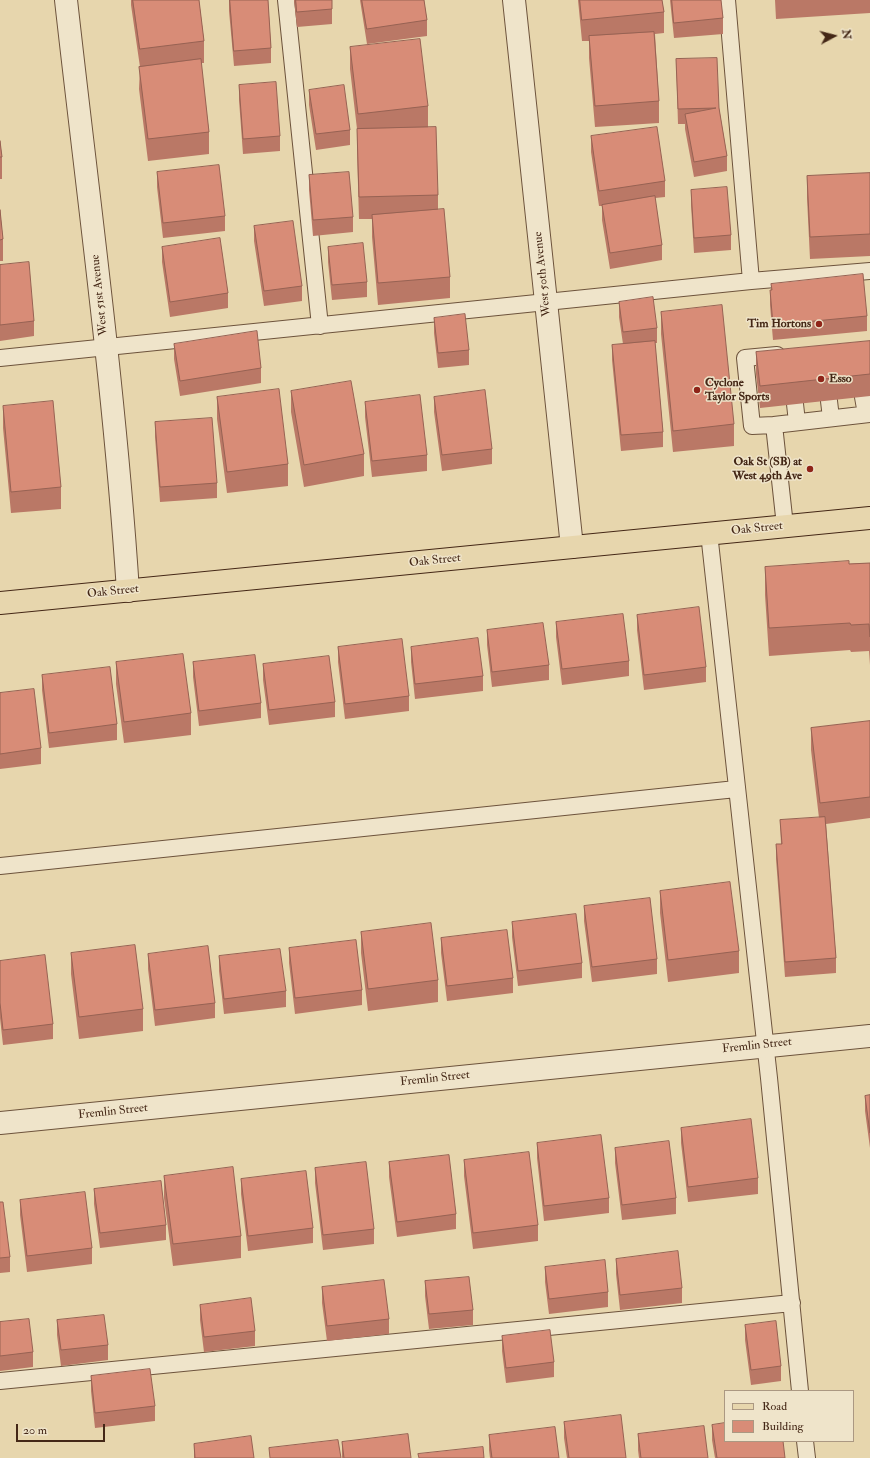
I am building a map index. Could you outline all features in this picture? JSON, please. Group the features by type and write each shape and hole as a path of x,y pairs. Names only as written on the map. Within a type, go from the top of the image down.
{"main road":[{"name":"Oak Street","path":"0,603 870,518"}],"street":[{"name":"West 51st Avenue","path":"66,0 106,348 124,526 128,591"},
{"name":"West 50th Avenue","path":"514,0 572,547"},
{"name":"Fremlin Street","path":"0,1123 765,1045 870,1036"}],"lane":[{"path":"286,0 320,326"},
{"path":"727,0 750,281"},
{"path":"0,358 750,281 870,271"},
{"path":"791,365 790,353 745,358 752,426 774,425 868,414 863,397"},
{"path":"829,400 831,418"},
{"path":"795,404 797,422"},
{"path":"774,425 785,526"},
{"path":"709,533 765,1045 800,1390"},
{"path":"0,866 736,788"},
{"path":"0,1381 792,1303"},
{"path":"805,1442 807,1458"}],"building":[{"path":"133,0 199,0 204,41 140,49"},
{"path":"230,0 268,0 271,48 234,51"},
{"path":"296,0 332,0 332,9 297,12"},
{"path":"362,0 424,0 427,20 367,29"},
{"path":"580,0 662,0 664,12 582,20"},
{"path":"672,0 721,0 723,18 674,23"},
{"path":"654,32 659,101 595,106 589,36"},
{"path":"420,39 428,106 358,114 350,47"},
{"path":"717,58 719,108 727,156 694,162 685,114 716,108 678,109 676,59"},
{"path":"201,59 209,132 148,139 139,67"},
{"path":"276,82 280,136 243,139 239,85"},
{"path":"344,85 350,130 316,134 309,90"},
{"path":"436,127 438,195 359,197 357,129"},
{"path":"657,127 665,181 599,191 591,136"},
{"path":"0,141 2,157 0,157"},
{"path":"219,165 225,216 163,223 157,172"},
{"path":"349,172 353,217 313,220 309,175"},
{"path":"870,173 870,234 810,237 807,176"},
{"path":"727,187 731,235 694,238 691,190"},
{"path":"655,196 662,245 610,253 602,205"},
{"path":"444,209 450,277 378,283 372,215"},
{"path":"0,210 3,239 0,240"},
{"path":"293,221 302,286 264,291 254,226"},
{"path":"220,238 228,293 170,302 162,247"},
{"path":"363,243 367,282 332,285 328,247"},
{"path":"29,262 34,321 0,325 0,265"},
{"path":"863,274 867,316 773,325 770,290 772,290 771,284"},
{"path":"653,297 657,328 623,332 619,302"},
{"name":"Cyclone Taylor Sports","path":"722,305 734,424 673,431 661,312"},
{"path":"465,314 469,350 438,353 434,318"},
{"path":"257,331 261,368 180,381 174,344"},
{"path":"655,341 663,432 621,435 612,345"},
{"path":"870,341 870,374 760,386 756,352"},
{"path":"351,381 364,454 304,465 291,391"},
{"path":"279,389 288,464 227,472 217,397"},
{"path":"485,390 492,449 442,455 434,397"},
{"path":"420,395 427,455 372,461 365,402"},
{"path":"53,401 61,487 11,492 3,406"},
{"path":"212,418 217,483 160,487 155,422"},
{"path":"849,561 849,564 870,563 870,637 869,624 851,625 850,623 769,628 765,567"},
{"path":"699,607 706,667 644,675 637,615"},
{"path":"623,614 629,661 562,669 556,622"},
{"path":"543,623 549,665 492,672 487,630"},
{"path":"478,638 483,676 415,684 411,647"},
{"path":"402,639 409,696 345,704 338,647"},
{"path":"183,654 191,713 124,722 116,662"},
{"path":"255,655 261,703 199,711 193,662"},
{"path":"329,656 335,702 269,710 263,664"},
{"path":"110,667 117,724 49,733 42,675"},
{"path":"34,689 41,748 0,754 0,693"},
{"path":"870,721 870,797 820,803 811,728"},
{"path":"825,817 836,958 785,962 776,844 782,844 780,820"},
{"path":"730,882 739,951 668,960 660,891"},
{"path":"650,898 657,959 592,967 584,906"},
{"path":"576,914 582,963 518,971 512,922"},
{"path":"431,923 438,980 368,989 361,932"},
{"path":"507,930 513,978 447,986 441,938"},
{"path":"356,940 362,990 295,998 289,948"},
{"path":"135,945 143,1009 79,1017 71,953"},
{"path":"208,946 215,1003 155,1010 148,954"},
{"path":"280,949 286,991 224,999 219,956"},
{"path":"45,955 53,1024 3,1030 0,1003 0,961"},
{"path":"870,1095 870,1133 865,1096"},
{"path":"751,1119 758,1178 688,1187 681,1128"},
{"path":"601,1135 609,1198 544,1206 537,1143"},
{"path":"669,1141 676,1198 622,1205 615,1148"},
{"path":"529,1152 538,1225 473,1233 464,1160"},
{"path":"449,1155 456,1214 397,1222 389,1162"},
{"path":"366,1162 374,1229 323,1235 315,1168"},
{"path":"233,1167 241,1236 173,1244 164,1176"},
{"path":"306,1171 313,1228 248,1236 241,1179"},
{"path":"161,1181 166,1225 100,1233 94,1189"},
{"path":"85,1192 92,1248 27,1256 20,1200"},
{"path":"0,1202 3,1202 10,1257 0,1258"},
{"path":"678,1251 682,1288 620,1295 616,1259"},
{"path":"605,1260 608,1292 549,1299 545,1267"},
{"path":"469,1277 473,1310 429,1314 425,1281"},
{"path":"384,1280 389,1319 327,1326 322,1287"},
{"path":"251,1298 255,1331 204,1337 200,1305"},
{"path":"104,1315 108,1345 61,1350 57,1320"},
{"path":"29,1319 33,1352 0,1356 0,1322"},
{"path":"776,1321 781,1366 751,1370 745,1325"},
{"path":"550,1330 554,1362 506,1368 502,1336"},
{"path":"150,1369 155,1406 95,1413 91,1376"},
{"path":"621,1415 626,1458 569,1458 564,1422"},
{"path":"724,1423 724,1442 783,1442 785,1458 717,1458 712,1425"},
{"path":"704,1426 708,1458 641,1458 638,1434"},
{"path":"555,1427 559,1458 492,1458 489,1435"},
{"path":"408,1434 411,1458 344,1458 342,1442"},
{"path":"251,1436 254,1458 195,1458 194,1444"},
{"path":"338,1440 341,1458 270,1458 269,1448"},
{"path":"483,1447 484,1458 419,1458 418,1454"}],"place":[{"name":"Tim Hortons","path":"819,324"},
{"name":"Esso","path":"821,379"},
{"name":"Cyclone Taylor Sports","path":"697,390"},
{"name":"Oak St (SB) at West 49th Ave","path":"810,469"}]}
